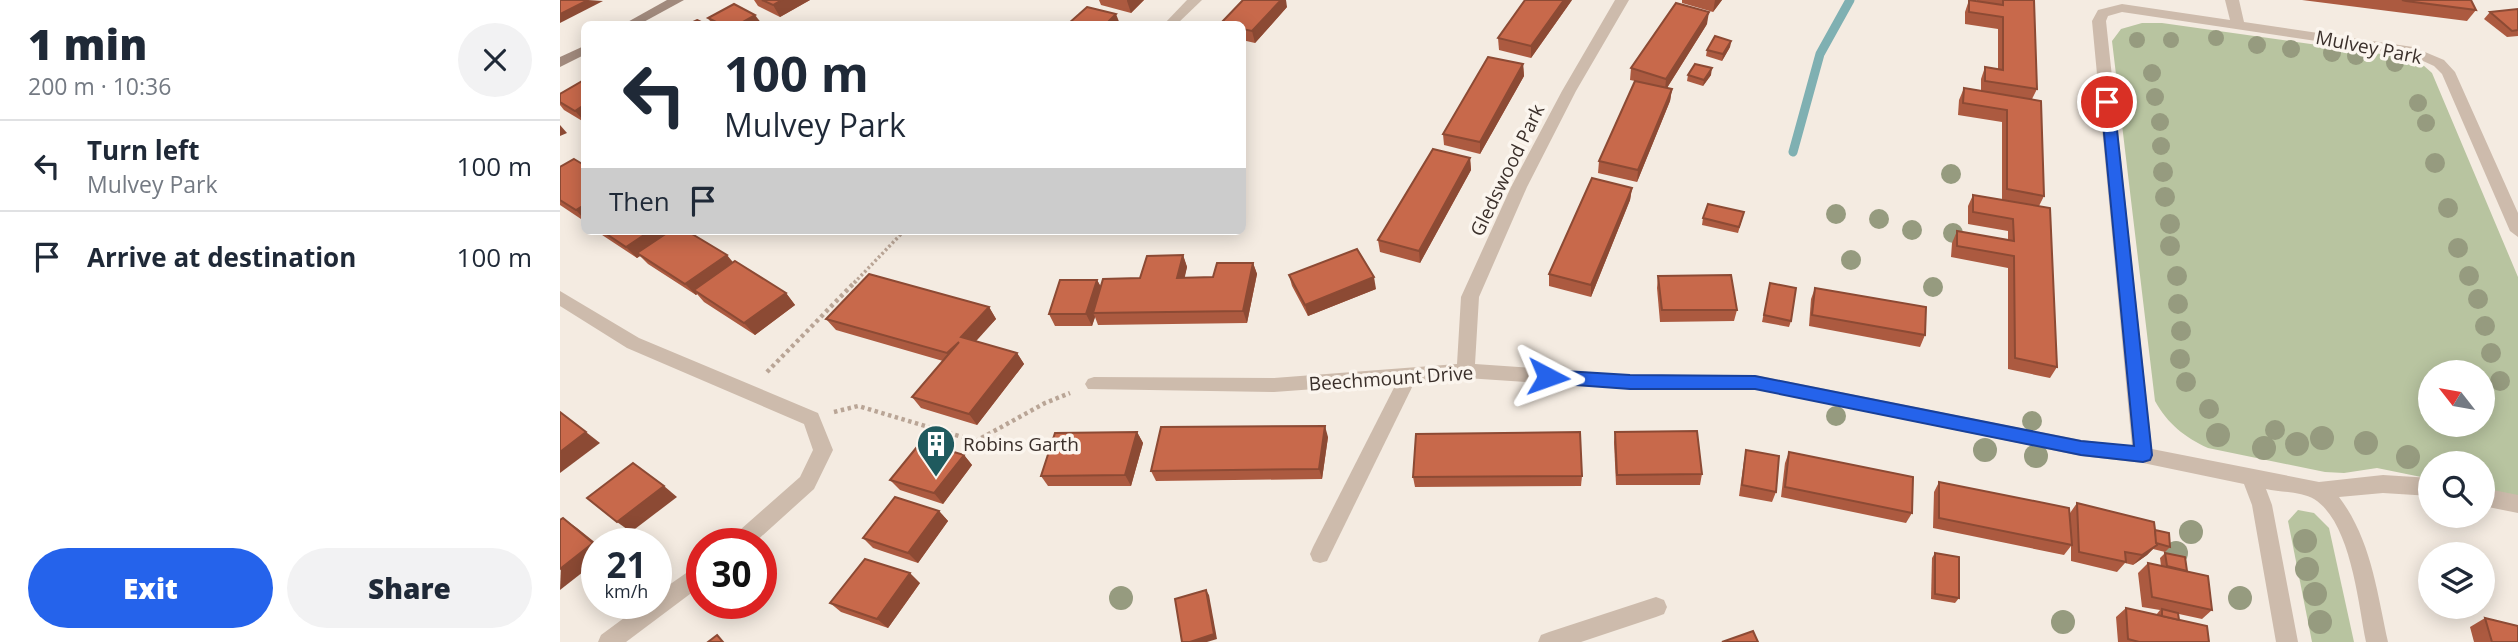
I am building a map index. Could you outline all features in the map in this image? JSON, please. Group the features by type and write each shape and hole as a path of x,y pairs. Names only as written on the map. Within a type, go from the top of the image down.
{"street":[{"path":"638,21 677,0"},
{"path":"1173,21 1195,0"},
{"name":"Gledswood Park","path":"1466,371 1470,297 1519,187 1569,91 1622,0"},
{"path":"2232,0 2238,25"},
{"name":"Mulvey Park","path":"2143,455 2099,21 2103,13 2122,8 2413,51 2439,62 2448,72 2518,231"},
{"path":"560,63 581,52"},
{"path":"560,298 634,343 811,419 823,450 807,483 757,528"},
{"name":"Beechmount Drive","path":"1094,384 1274,385 1466,371 1630,382 1755,383 2081,448 2143,455"},
{"path":"1320,554 1409,375"},
{"path":"2143,455 2319,491 2384,484 2418,485"},
{"path":"2252,478 2262,505 2287,642"},
{"path":"2319,491 2333,502 2352,535 2377,642"},
{"path":"2495,499 2518,504"},
{"path":"609,642 686,584"},
{"path":"1549,642 1656,607"}],"path":[{"path":"747,393 900,235"},
{"path":"811,419 859,406 976,440 1045,403 1094,384"}],"green space":[{"path":"2142,23 2162,23 2388,55 2423,65 2432,73 2518,277 2518,497 2495,492 2495,451 2418,451 2418,476 2377,468 2344,473 2325,472 2208,448 2171,423 2155,401 2112,41 2121,29"},
{"path":"2298,510 2314,513 2329,528 2354,642 2312,642 2288,521"}],"building":[{"path":"560,0 588,0 560,14"},
{"path":"762,0 782,0 773,5"},
{"path":"1243,0 1281,0 1252,31 1246,30 1246,21 1223,21"},
{"path":"1525,0 1564,0 1531,46 1498,38"},
{"path":"1969,0 2003,5 2003,0 2034,0 2037,89 1985,81 1985,67 2003,70 2003,17 1969,12"},
{"path":"2402,0 2471,0 2476,10 2406,1"},
{"path":"1676,3 1709,12 1666,79 1631,68"},
{"path":"734,4 755,15 744,21 714,21 708,18"},
{"path":"1087,7 1116,14 1109,21 1071,21"},
{"path":"2518,9 2518,30 2512,31 2490,12"},
{"path":"1715,36 1731,41 1723,54 1707,50"},
{"path":"1488,57 1523,64 1480,142 1443,134"},
{"path":"1695,64 1712,68 1704,80 1688,75"},
{"path":"1635,81 1672,89 1638,170 1599,161"},
{"path":"581,82 581,107 575,111 560,102 560,94"},
{"path":"1964,88 2041,101 2044,196 2007,189 2007,110 1963,103"},
{"path":"1433,149 1470,158 1419,251 1378,240"},
{"path":"574,159 581,163 581,207 576,210 560,200 560,167"},
{"path":"1592,178 1632,188 1591,285 1549,274"},
{"path":"1973,195 2050,208 2057,367 2015,358 2014,256 1957,246 1957,231 2014,241 2013,219 1973,212"},
{"path":"1708,204 1744,212 1739,227 1703,218"},
{"path":"608,235 644,235 626,247"},
{"path":"664,235 694,235 727,255 685,284 637,253"},
{"path":"1357,249 1374,277 1305,305 1289,275"},
{"path":"1183,255 1177,278 1213,277 1217,263 1253,263 1243,311 1093,313 1103,279 1140,278 1147,256"},
{"path":"735,261 786,293 744,323 694,290"},
{"path":"869,274 989,307 961,337 1017,353 969,414 912,397 959,342 947,353 826,319"},
{"path":"1731,275 1737,310 1662,310 1658,276"},
{"path":"1060,280 1097,280 1086,314 1049,314"},
{"path":"1770,283 1796,288 1791,321 1764,315"},
{"path":"1815,288 1926,307 1925,335 1812,315"},
{"path":"560,412 586,432 560,452"},
{"path":"1325,426 1319,469 1151,471 1161,427"},
{"path":"1697,431 1702,474 1617,475 1615,432"},
{"path":"1137,432 1125,475 1041,476 1055,433"},
{"path":"1580,432 1582,476 1413,477 1416,434"},
{"path":"921,442 964,455 934,493 890,480"},
{"path":"1746,450 1779,456 1776,492 1742,485"},
{"path":"1789,452 1913,477 1912,513 1785,487"},
{"path":"633,463 664,486 617,522 587,498"},
{"path":"1939,482 2069,508 2072,545 1939,518"},
{"path":"895,497 939,511 908,553 863,538"},
{"path":"2077,503 2154,522 2157,545 2142,555 2125,552 2126,562 2079,552"},
{"path":"563,518 581,533 581,552 560,569 560,520"},
{"path":"2155,530 2169,533 2170,547 2156,543"},
{"path":"1935,553 1959,557 1959,598 1935,594"},
{"path":"2165,553 2185,557 2187,571 2167,566"},
{"path":"865,559 910,573 877,619 830,603"},
{"path":"2148,563 2208,576 2212,610 2152,597"},
{"path":"1206,590 1214,634 1182,642 1175,599"},
{"path":"2126,608 2207,626 2209,642 2139,642 2128,639"},
{"path":"2162,609 2178,613 2179,620 2162,616"},
{"path":"2485,619 2518,626 2518,642 2492,642"},
{"path":"1753,631 1758,642 1722,642"},
{"path":"717,635 723,642 708,642"}],"waterway":[{"path":"1793,152 1820,54 1850,0"}],"place":[{"name":"Robins Garth","path":"936,478"}],"route":[{"path":"1548,377 1630,382 1755,383 2081,448 2143,455 2107,102"}]}
